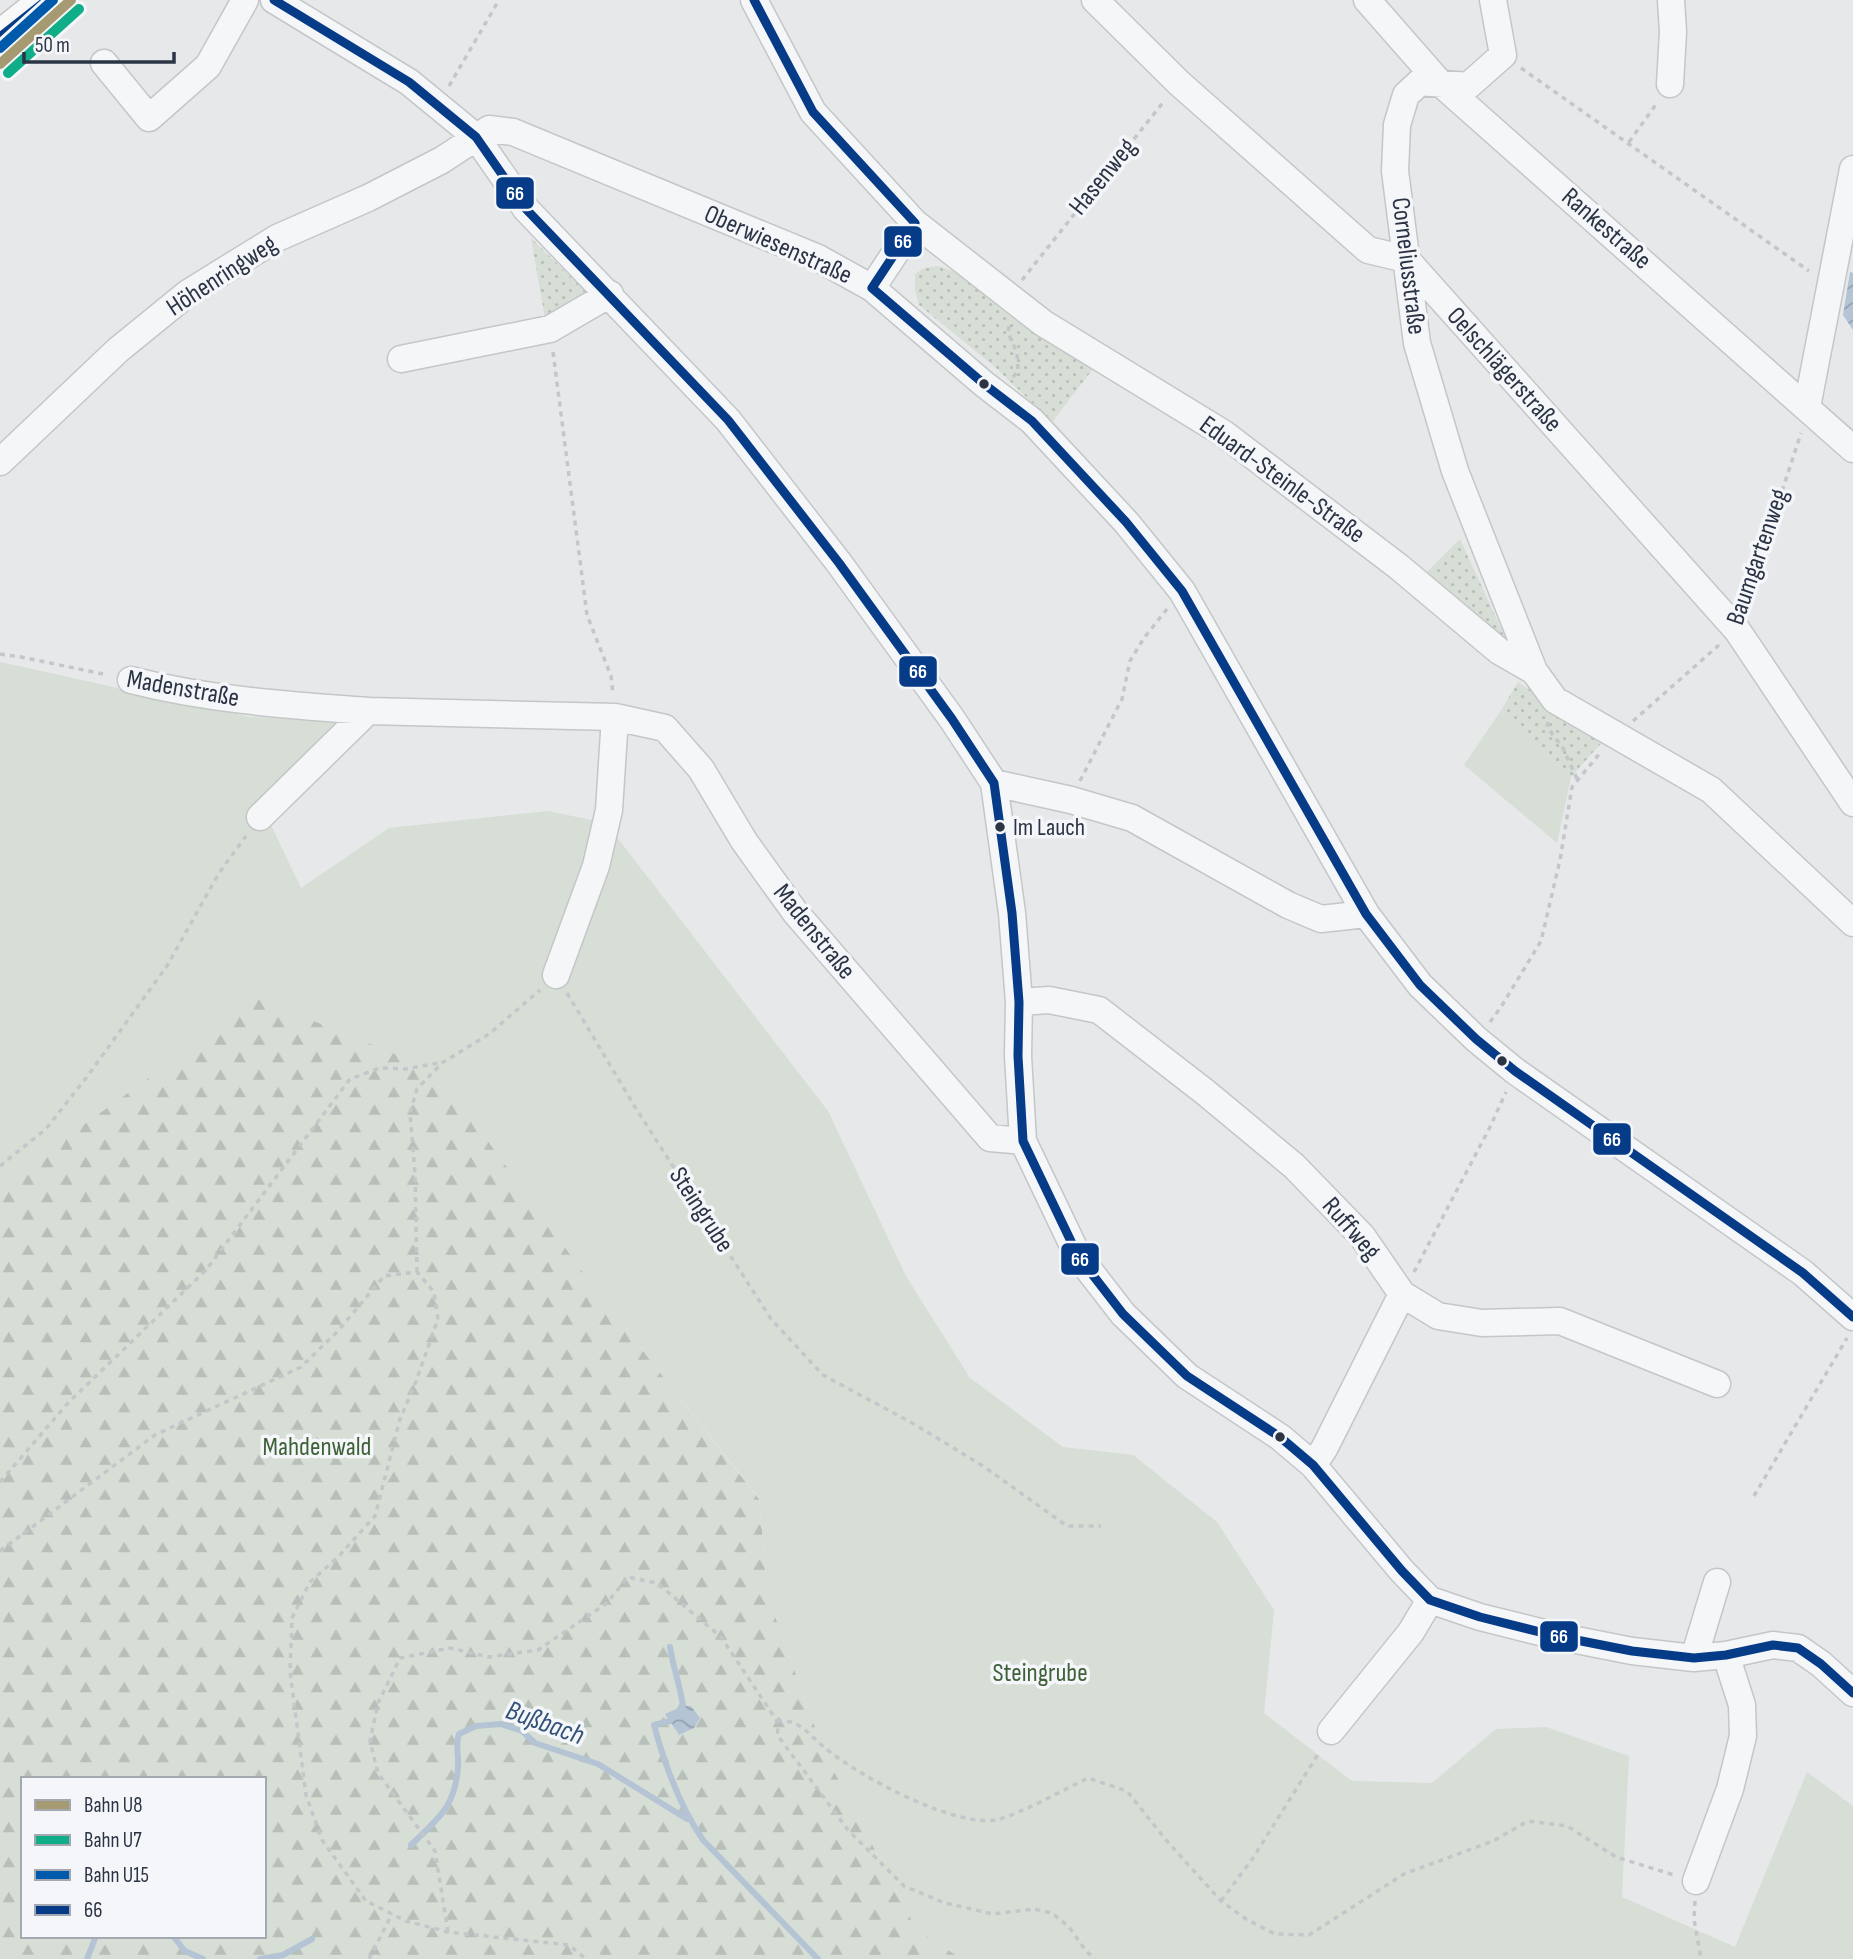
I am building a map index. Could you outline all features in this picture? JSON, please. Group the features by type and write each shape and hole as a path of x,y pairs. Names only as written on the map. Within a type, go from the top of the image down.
{"main road":[{"path":"0,37 47,0"}],"street":[{"path":"103,63 149,118 208,66 244,0"},
{"path":"274,0 387,67 476,137 526,209 610,294 736,431 839,563 952,719 994,783 1012,913 1019,1002 1018,1056 1023,1141 1078,1256 1123,1314 1187,1376 1280,1437 1313,1465 1402,1571 1430,1600 1480,1617 1632,1651 1694,1658 1726,1655 1773,1644 1798,1648 1821,1664 1853,1693"},
{"name":"Eduard-Steinle-Straße","path":"754,0 813,112 915,223 1044,323 1223,433 1399,567 1499,651 1534,671 1555,700 1711,790 1853,923"},
{"path":"1095,0 1179,83 1368,250 1406,259"},
{"name":"Rankestraße","path":"1367,0 1439,82 1853,449"},
{"path":"1493,0 1503,55"},
{"path":"1670,84 1671,0"},
{"name":"Corneliusstraße","path":"1503,55 1468,86 1420,82 1406,95 1397,125 1395,171 1417,343 1455,471 1534,671"},
{"name":"Oberwiesenstraße","path":"476,137 489,129 513,132 818,258 872,288 1032,422 1126,522 1182,591 1366,914 1420,985 1476,1040 1515,1071 1803,1273 1853,1317"},
{"name":"Höhenringweg","path":"0,462 118,350 188,293 277,238 430,167 476,137"},
{"path":"1807,407 1853,169"},
{"path":"872,288 915,223"},
{"name":"Oelschlägerstraße","path":"1406,259 1737,630 1853,803"},
{"path":"401,359 550,329 610,294"},
{"name":"Madenstraße","path":"131,680 179,693 270,704 368,711 615,716 665,728 701,769 744,841 795,912 862,991 990,1138 1023,1141"},
{"path":"260,817 368,711"},
{"path":"556,975 592,877 604,832 609,810 615,716"},
{"path":"994,783 1071,800 1132,818 1288,905 1321,919 1366,914"},
{"name":"Ruffweg","path":"1019,1002 1049,1000 1099,1010 1205,1092 1294,1166 1362,1236 1402,1294 1438,1316 1482,1323 1560,1321 1717,1384"},
{"path":"1313,1465 1324,1449 1402,1294"},
{"path":"1694,1658 1717,1582"},
{"path":"1331,1731 1411,1632 1430,1600"},
{"path":"1696,1881 1730,1789 1743,1736 1742,1705 1726,1655"}],"path":[{"path":"437,104 499,0"},
{"path":"1503,55 1831,287"},
{"name":"Hasenweg","path":"1028,271 1179,83"},
{"path":"1629,142 1670,84"},
{"path":"1011,296 1009,333 1017,353 1018,371"},
{"path":"550,329 587,615 611,676 615,716"},
{"name":"Baumgartenweg","path":"1501,1007 1541,941 1560,860 1573,786 1577,779 1617,734 1737,630 1807,407"},
{"path":"1087,766 1122,699 1130,661 1144,638 1182,591"},
{"name":"Madenstraße","path":"0,654 131,680"},
{"path":"1555,700 1546,727 1563,748 1577,779"},
{"path":"0,1166 46,1129 86,1078 167,966 219,873 260,817"},
{"path":"556,975 489,1034 442,1063 417,1089 410,1113 415,1173 417,1272 434,1292 438,1319 400,1419 374,1516 338,1557 310,1582 292,1618 290,1671 306,1795 322,1840 366,1901 406,1920 448,1932 569,1945 586,1959"},
{"name":"Steingrube","path":"556,975 635,1107 771,1319 823,1375 914,1424 982,1466 1067,1526 1101,1526"},
{"path":"0,1482 68,1403 206,1270 350,1079 380,1068 405,1069 442,1063"},
{"path":"1402,1294 1460,1186 1515,1071"},
{"path":"0,1551 155,1435 300,1367 338,1331 384,1276 417,1272"},
{"path":"1754,1496 1853,1329"},
{"path":"448,1932 435,1851 378,1773 370,1741 378,1703 400,1658 450,1648 489,1657 538,1650 607,1603 628,1577 657,1584 721,1637 776,1721 778,1736 848,1830 904,1886 945,1903 993,1914 1034,1909 1052,1913 1069,1927 1095,1959"},
{"path":"776,1721 786,1720 803,1727 825,1748 861,1774 894,1791 964,1819 998,1819 1088,1778 1127,1791 1166,1840 1221,1901 1246,1919 1275,1934 1309,1935 1404,1874 1493,1841 1528,1821 1567,1826 1616,1857 1696,1881 1694,1919 1701,1959"},
{"path":"1221,1901 1253,1858 1331,1731"},
{"path":"369,1959 392,1914"}],"green space":[{"path":"531,238 592,298 546,324"},
{"path":"938,266 962,274 1093,369 1052,422 995,367 919,305 915,274 924,268"},
{"path":"1460,539 1509,646 1424,575"},
{"name":"Steingrube","path":"0,662 250,717 341,721 260,802 301,888 389,828 548,811 606,823 828,1111 906,1276 970,1378 1063,1447 1133,1455 1217,1522 1274,1610 1264,1713 1352,1781 1432,1783 1496,1729 1546,1727 1629,1756 1622,1897 1735,1947 1807,1772 1853,1806 1853,1959 962,1959 916,1929 824,1752 768,1597 759,1498 603,1300 27,1166 0,1185"},
{"path":"1518,682 1604,740 1571,777 1500,712"},
{"path":"1500,712 1571,777 1557,843 1464,765"},
{"name":"Mahdenwald","path":"259,999 437,1071 603,1300 759,1499 768,1597 824,1752 916,1929 962,1959 0,1959 0,1185"}],"water":[{"path":"1850,272 1853,273 1853,330 1843,315"},
{"path":"683,1706 691,1706 700,1718 694,1728 679,1735 665,1714"}],"waterway":[{"name":"Bußbach","path":"670,1647 683,1706 670,1721 654,1725 680,1799 703,1840 818,1959"},
{"name":"Bußbach","path":"411,1845 437,1819 449,1802 456,1781 459,1734 476,1726 501,1724 522,1731 535,1743 598,1764 687,1819"},
{"name":"Bußbach","path":"87,1959 95,1938"},
{"name":"Bußbach","path":"175,1938 185,1951 203,1959"},
{"name":"Bußbach","path":"260,1959 283,1955 312,1939"}],"rail line":[{"name":"U15","path":"0,48 53,0"},
{"name":"U8","path":"0,64 71,0"},
{"name":"U7","path":"8,73 79,9"}],"transit line":[{"name":"66","path":"0,37 47,0"},
{"name":"66","path":"274,0 409,82 476,137 526,209 728,420 839,563 952,719 994,783 1012,913 1019,1002 1018,1056 1023,1141 1078,1256 1123,1314 1187,1376 1280,1437 1313,1465 1402,1571 1430,1600 1480,1617 1632,1651 1694,1658 1726,1655 1773,1645 1798,1648 1821,1664 1853,1693"},
{"name":"66","path":"754,0 813,112 915,223 872,288 984,384 1032,421 1126,522 1182,591 1366,914 1420,985 1476,1039 1515,1071 1803,1273 1853,1317"}],"place":[{"name":"Im Lauch","path":"1000,827"}]}
